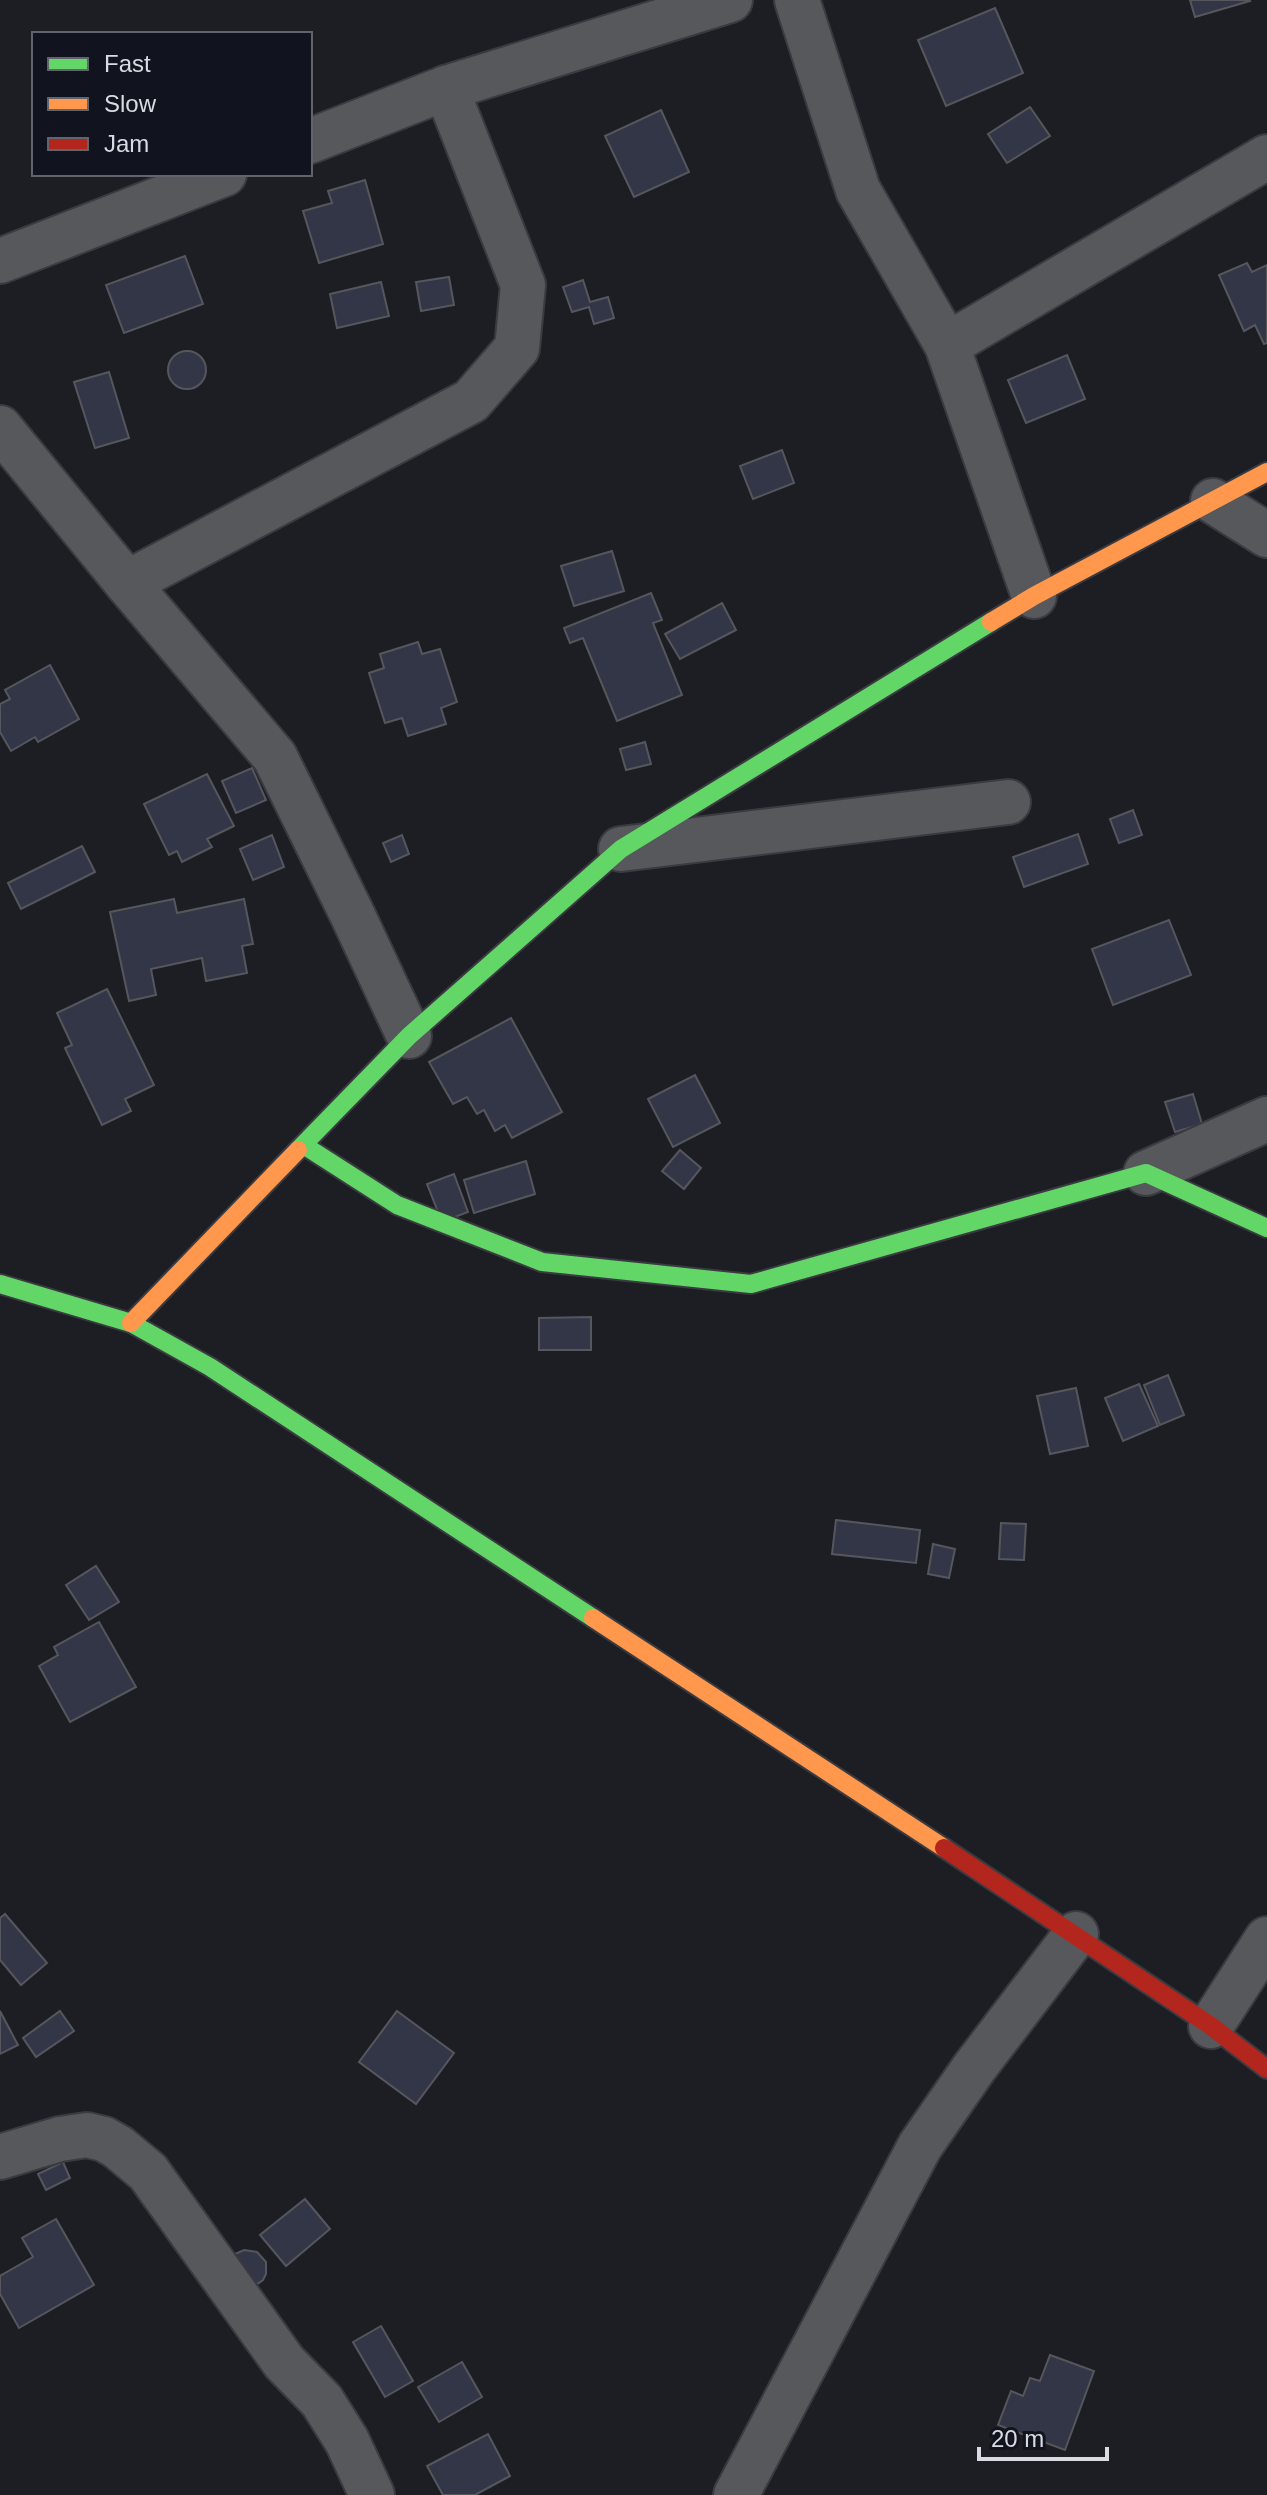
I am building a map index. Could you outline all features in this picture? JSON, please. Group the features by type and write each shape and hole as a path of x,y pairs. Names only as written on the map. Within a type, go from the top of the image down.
{"street":[{"path":"312,140 446,88 730,0"},
{"path":"797,0 858,190 947,345 1034,596"},
{"path":"127,583 471,401 517,348 523,285 446,88"},
{"path":"947,345 1267,157"},
{"path":"0,261 219,176"},
{"path":"0,428 275,757 409,1036"},
{"path":"131,1323 409,1036 621,849 1034,596 1267,472"},
{"path":"1213,501 1267,535"},
{"path":"621,849 1008,802"},
{"path":"305,1146 397,1205 542,1262 751,1284 1146,1173 1267,1119"},
{"path":"1146,1173 1267,1228"},
{"path":"0,1284 131,1323 236,1384 1076,1934 1211,2026 1267,2069"},
{"path":"736,2495 920,2146 974,2068 1076,1934"},
{"path":"1211,2026 1267,1939"},
{"path":"0,2157 60,2139 87,2135 104,2139 118,2147 148,2172 284,2362 322,2401 347,2441 372,2495"}],"building":[{"path":"1190,0 1249,0 1250,1 1195,17"},
{"path":"995,8 1023,73 946,106 918,40"},
{"path":"1030,107 1050,136 1007,163 988,134"},
{"path":"661,110 689,172 634,197 605,136"},
{"path":"365,180 383,244 319,263 303,211 332,203 328,191"},
{"path":"185,256 203,304 124,333 106,285"},
{"path":"1247,263 1252,272 1267,265 1267,343 1264,344 1255,325 1244,331 1219,275"},
{"path":"449,277 454,305 421,311 416,282"},
{"path":"583,280 590,302 608,297 614,318 594,324 589,307 572,312 563,287"},
{"path":"381,282 389,316 337,328 330,294"},
{"path":"187,351 200,357 206,370 200,383 187,389 174,383 168,370 174,357"},
{"path":"1067,355 1085,399 1026,423 1008,380"},
{"path":"109,372 129,438 95,448 74,382"},
{"path":"782,450 794,483 753,499 740,466"},
{"path":"612,551 624,591 574,606 561,566"},
{"path":"651,593 662,620 653,623 682,695 617,721 583,638 570,643 564,628"},
{"path":"722,603 736,630 680,659 665,634"},
{"path":"418,642 422,654 440,649 457,702 441,708 446,724 408,736 402,718 385,723 369,673 384,668 380,654"},
{"path":"50,665 79,719 38,742 35,737 11,751 0,732 0,704 10,699 5,690"},
{"path":"645,742 651,764 626,770 620,749"},
{"path":"252,768 266,800 236,813 222,781"},
{"path":"207,774 234,826 207,839 212,847 182,862 177,851 169,855 144,804"},
{"path":"1133,810 1142,835 1119,843 1110,819"},
{"path":"1078,834 1088,864 1024,887 1013,857"},
{"path":"272,835 284,867 253,880 240,849"},
{"path":"402,835 409,854 391,862 383,843"},
{"path":"82,846 95,872 21,909 8,883"},
{"path":"174,899 177,913 244,899 253,944 242,946 247,973 206,981 202,958 151,969 156,995 129,1001 110,912"},
{"path":"1169,920 1191,975 1113,1005 1092,949"},
{"path":"107,989 154,1085 125,1099 131,1111 102,1125 65,1048 72,1045 57,1013"},
{"path":"511,1018 562,1112 512,1138 505,1125 495,1131 484,1110 477,1114 467,1097 453,1104 429,1062"},
{"path":"695,1075 720,1123 673,1147 648,1099"},
{"path":"1193,1094 1202,1124 1175,1132 1165,1102"},
{"path":"680,1150 701,1168 684,1189 662,1171"},
{"path":"526,1161 535,1194 474,1213 464,1180"},
{"path":"454,1174 468,1212 442,1222 427,1184"},
{"path":"591,1317 591,1350 539,1350 539,1318"},
{"path":"1168,1375 1184,1415 1160,1425 1144,1385"},
{"path":"1139,1384 1158,1426 1123,1441 1105,1398"},
{"path":"1076,1388 1088,1446 1050,1454 1037,1396"},
{"path":"836,1520 920,1530 916,1563 832,1554"},
{"path":"1001,1523 1026,1524 1024,1560 999,1559"},
{"path":"933,1544 955,1549 949,1578 928,1574"},
{"path":"96,1566 119,1602 89,1620 66,1585"},
{"path":"99,1622 136,1687 70,1722 39,1666 58,1655 54,1647"},
{"path":"5,1914 47,1963 21,1985 0,1960 0,1918"},
{"path":"0,2011 18,2045 0,2054"},
{"path":"60,2011 74,2031 36,2057 23,2038"},
{"path":"397,2011 454,2053 416,2104 359,2062"},
{"path":"63,2162 70,2178 46,2190 38,2174"},
{"path":"305,2199 330,2229 286,2266 260,2235"},
{"path":"56,2219 94,2285 19,2328 0,2294 0,2276 33,2257 22,2238"},
{"path":"244,2250 257,2252 266,2262 263,2280 253,2287 233,2255"},
{"path":"381,2326 413,2381 385,2397 353,2342"},
{"path":"1050,2355 1094,2371 1065,2450 998,2425 1011,2391 1023,2396 1030,2378 1040,2381"},
{"path":"462,2362 482,2397 439,2422 418,2387"},
{"path":"488,2434 510,2476 475,2495 443,2495 427,2466"}],"traffic: fast":[{"path":"298,1150 409,1036 621,849 991,622"},
{"path":"305,1146 397,1205 542,1262 751,1284 1146,1173 1267,1228"},
{"path":"0,1284 131,1323 210,1367 593,1618"}],"traffic: slow":[{"path":"991,622 1267,472"},
{"path":"131,1323 298,1150"},
{"path":"593,1618 944,1848"}],"traffic: jam":[{"path":"944,1848 1211,2026 1267,2069"}]}
